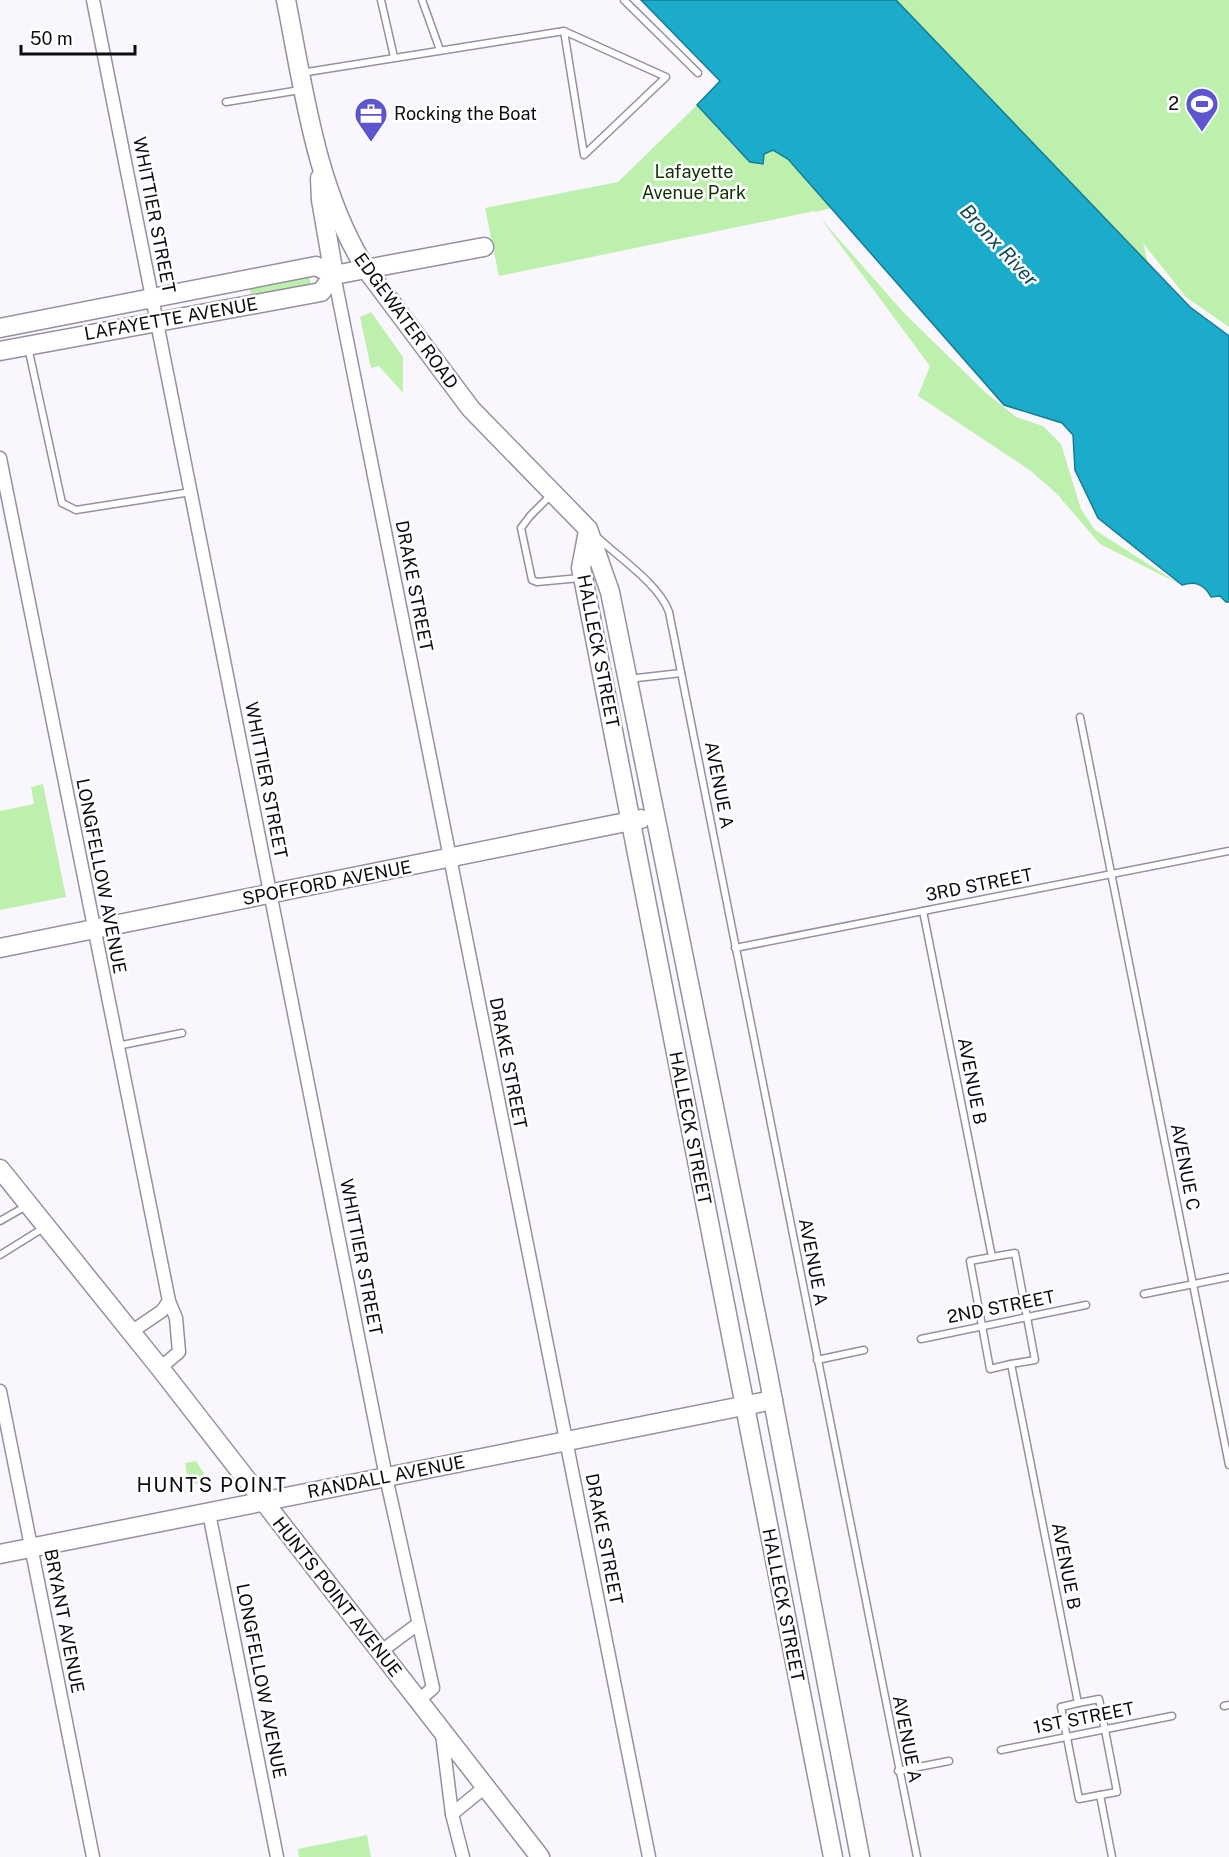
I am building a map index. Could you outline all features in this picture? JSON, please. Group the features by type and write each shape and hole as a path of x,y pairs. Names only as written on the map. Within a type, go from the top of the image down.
{"main road":[{"name":"EDGEWATER ROAD","path":"286,0 312,135 353,248 366,269 471,409 588,529"},
{"path":"320,161 321,200 334,275"},
{"name":"LAFAYETTE AVENUE","path":"0,328 316,266 334,275 484,247"},
{"name":"LAFAYETTE AVENUE","path":"0,351 321,292 334,275"},
{"name":"HALLECK STREET","path":"588,529 581,568 833,1857"},
{"name":"HALLECK STREET","path":"588,529 610,592 773,1400 860,1857"},
{"name":"SPOFFORD AVENUE","path":"0,948 654,816"},
{"name":"HUNTS POINT AVENUE","path":"0,1168 160,1368 540,1857"},
{"name":"RANDALL AVENUE","path":"0,1554 773,1400"}],"street":[{"name":"WHITTIER STREET","path":"93,0 386,1477 433,1688 418,1701"},
{"name":"DRAKE STREET","path":"334,275 649,1857"},
{"name":"LONGFELLOW AVENUE","path":"0,458 93,930 169,1301 176,1318 179,1352 160,1368"},
{"path":"131,1332 162,1311 169,1301"},
{"name":"BRYANT AVENUE","path":"0,1391 93,1857"},
{"name":"LONGFELLOW AVENUE","path":"209,1513 277,1857"},
{"path":"380,1652 418,1624"},
{"path":"441,1731 452,1814 463,1857"},
{"path":"452,1814 485,1787"}],"lane":[{"path":"381,0 394,57"},
{"path":"422,0 440,50"},
{"path":"624,0 698,73"},
{"path":"226,102 394,57 564,31 666,77 584,155 564,31"},
{"path":"28,346 62,503 76,510 191,492"},
{"path":"553,494 521,528 532,580 537,582 583,578"},
{"name":"AVENUE A","path":"588,529 657,590 666,603 916,1857"},
{"path":"627,679 681,673"},
{"name":"AVENUE C","path":"1080,717 1229,1465"},
{"name":"3RD STREET","path":"735,948 1229,851"},
{"name":"AVENUE B","path":"923,911 992,1257"},
{"path":"117,1046 182,1033"},
{"path":"0,1221 29,1204"},
{"path":"0,1256 46,1226"},
{"path":"1015,1253 1035,1360 990,1369 970,1261 992,1257 1015,1253"},
{"path":"1144,1294 1229,1277"},
{"name":"2ND STREET","path":"921,1338 1086,1305"},
{"path":"817,1360 864,1350"},
{"name":"AVENUE B","path":"1011,1365 1078,1703"},
{"path":"1099,1699 1117,1792 1079,1799 1061,1707 1078,1703 1099,1699"},
{"name":"1ST STREET","path":"1001,1750 1172,1716"},
{"path":"898,1771 950,1761"},
{"path":"1100,1795 1112,1857"}],"green space":[{"path":"896,0 1229,0 1229,327 1186,297 1143,243 1148,263"},
{"name":"Lafayette Avenue Park","path":"697,105 737,150 764,154 774,150 788,159 832,208 499,276 485,208 618,182"},
{"path":"820,217 904,313 985,392 1016,417 1043,426 1061,444 1081,509 1095,530 1181,585 1100,544 1057,494 1031,471 918,396 930,366"},
{"path":"309,274 311,284 251,295 249,287"},
{"path":"371,312 403,357 403,393 379,366 371,368 360,317"},
{"path":"43,784 66,897 0,910 0,811 34,804 31,787"},
{"path":"196,1461 208,1480 189,1485 185,1463"},
{"path":"367,1835 371,1857 299,1857 298,1849"}],"water":[{"name":"Bronx River","path":"641,0 896,0 1190,307 1229,336 1229,602 1220,596 1211,597 1199,585 1191,583 1182,585 1098,518 1075,470 1073,435 1062,423 1004,405 788,159 773,150 764,154 763,164 750,162 746,158 697,105 720,81"}],"place":[{"name":"2","path":"1202,133"},
{"name":"Rocking the Boat","path":"371,143"}],"district":[{"name":"HUNTS POINT","path":"212,1485"}]}
